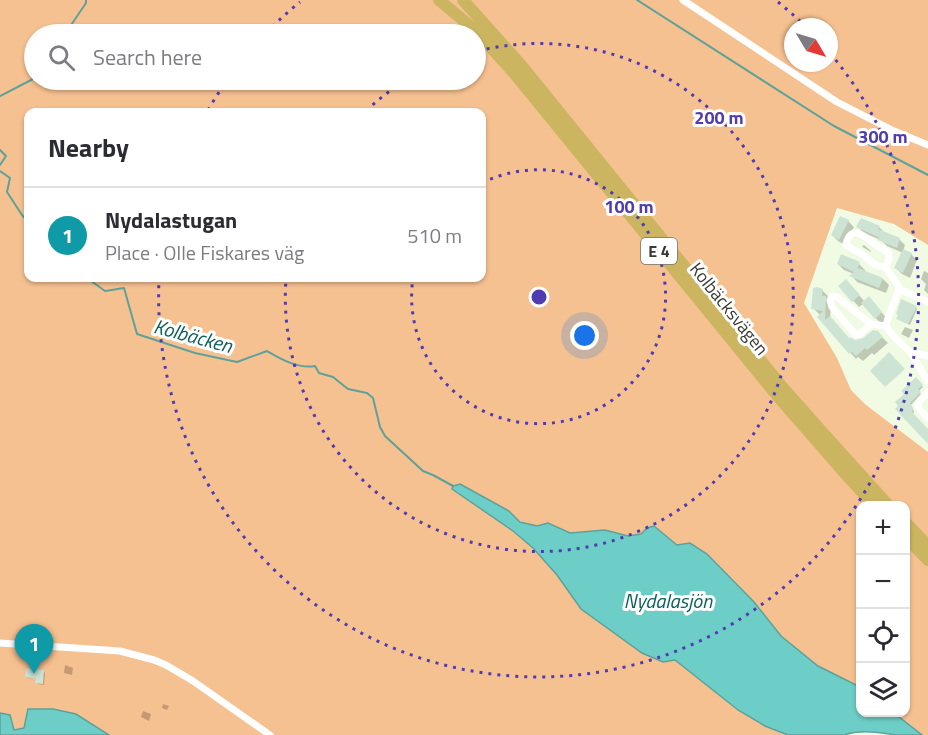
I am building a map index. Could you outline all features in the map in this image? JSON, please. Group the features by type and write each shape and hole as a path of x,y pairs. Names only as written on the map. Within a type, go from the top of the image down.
{"highway":[{"name":"Kolbäcksvägen","path":"439,0 468,24"},
{"name":"Kolbäcksvägen","path":"463,0 486,24"},
{"name":"Kolbäcksvägen","path":"486,25 783,388 884,501"},
{"name":"Kolbäcksvägen","path":"486,42 775,393 870,501"},
{"path":"910,527 928,546"},
{"path":"910,541 928,560"}],"street":[{"path":"683,0 837,102 894,132 928,145"},
{"path":"885,267 889,257 888,253 866,236 856,233 847,240 846,244 849,248 875,265 885,267 898,285 899,289 886,326"},
{"path":"899,289 928,302"},
{"path":"871,324 856,335 831,307 832,296 837,297 871,324 886,326 896,340 910,352 928,382"},
{"path":"910,352 928,356"},
{"path":"928,392 918,405 928,418"},
{"path":"0,643 120,651 154,660 193,681 270,735"}],"shaded area":[{"path":"0,0 928,0 928,245 894,224 837,208 804,303 837,358 851,390 866,405 928,452 928,735 922,735 899,717 910,717 910,501 856,501 856,685 818,666 781,636 754,602 707,554 678,545 654,526 647,528 641,534 628,536 605,530 570,533 548,523 526,524 509,511 513,531 533,548 557,575 581,609 642,653 663,662 675,660 738,710 765,726 788,735 109,735 76,714 53,709 28,709 24,728 13,730 10,715 0,713"}],"water":[{"name":"Nydalasjön","path":"460,484 509,511 520,522 537,526 548,523 570,533 605,530 628,536 641,534 647,528 654,526 677,545 690,543 707,554 754,602 781,636 818,666 856,685 856,717 899,717 922,735 864,732 844,735 788,735 765,726 738,710 675,660 663,662 642,653 581,609 557,575 533,548 513,531 452,489 453,486"},
{"path":"28,709 53,709 76,714 109,735 0,735 0,713 10,715 14,730 24,728"}],"building":[{"path":"840,216 849,220 839,240 831,235"},
{"path":"861,218 880,226 878,229 900,238 897,248 856,227"},
{"path":"903,249 912,253 903,273 894,268"},
{"path":"841,254 860,262 857,270 858,268 883,278 879,288 849,276 854,272 837,264"},
{"path":"846,279 860,295 852,302 838,286"},
{"path":"813,288 823,289 822,296 826,296 825,320 830,316 850,339 850,337 855,340 863,338 873,330 878,331 883,337 856,356 852,352 849,354 817,317 823,311 811,309"},
{"path":"869,296 882,312 875,319 861,303"},
{"path":"901,299 917,306 908,324 896,319"},
{"path":"889,352 905,369 885,387 870,371"},
{"path":"916,377 923,385 918,389 921,392 910,403 913,408 912,412 928,429 928,444 895,409 898,406 895,402 904,394 901,391"},
{"path":"26,668 44,670 43,684 35,683 36,679 25,677"}],"waterway":[{"name":"Kolbäcken","path":"72,24 86,0"},
{"path":"637,0 834,126 928,175"},
{"name":"Kolbäcken","path":"0,96 24,84"},
{"name":"Kolbäcken","path":"0,150 6,156 0,165"},
{"name":"Kolbäcken","path":"0,171 10,178 7,192 24,217"},
{"name":"Kolbäcken","path":"93,282 105,291 124,288 137,334 195,353 237,362 267,351 296,365 315,366 319,373 333,377 348,389 367,393 373,398 380,427 385,436 423,471 453,486"}],"place":[{"name":"Nydalastugan","path":"34,674"}]}
